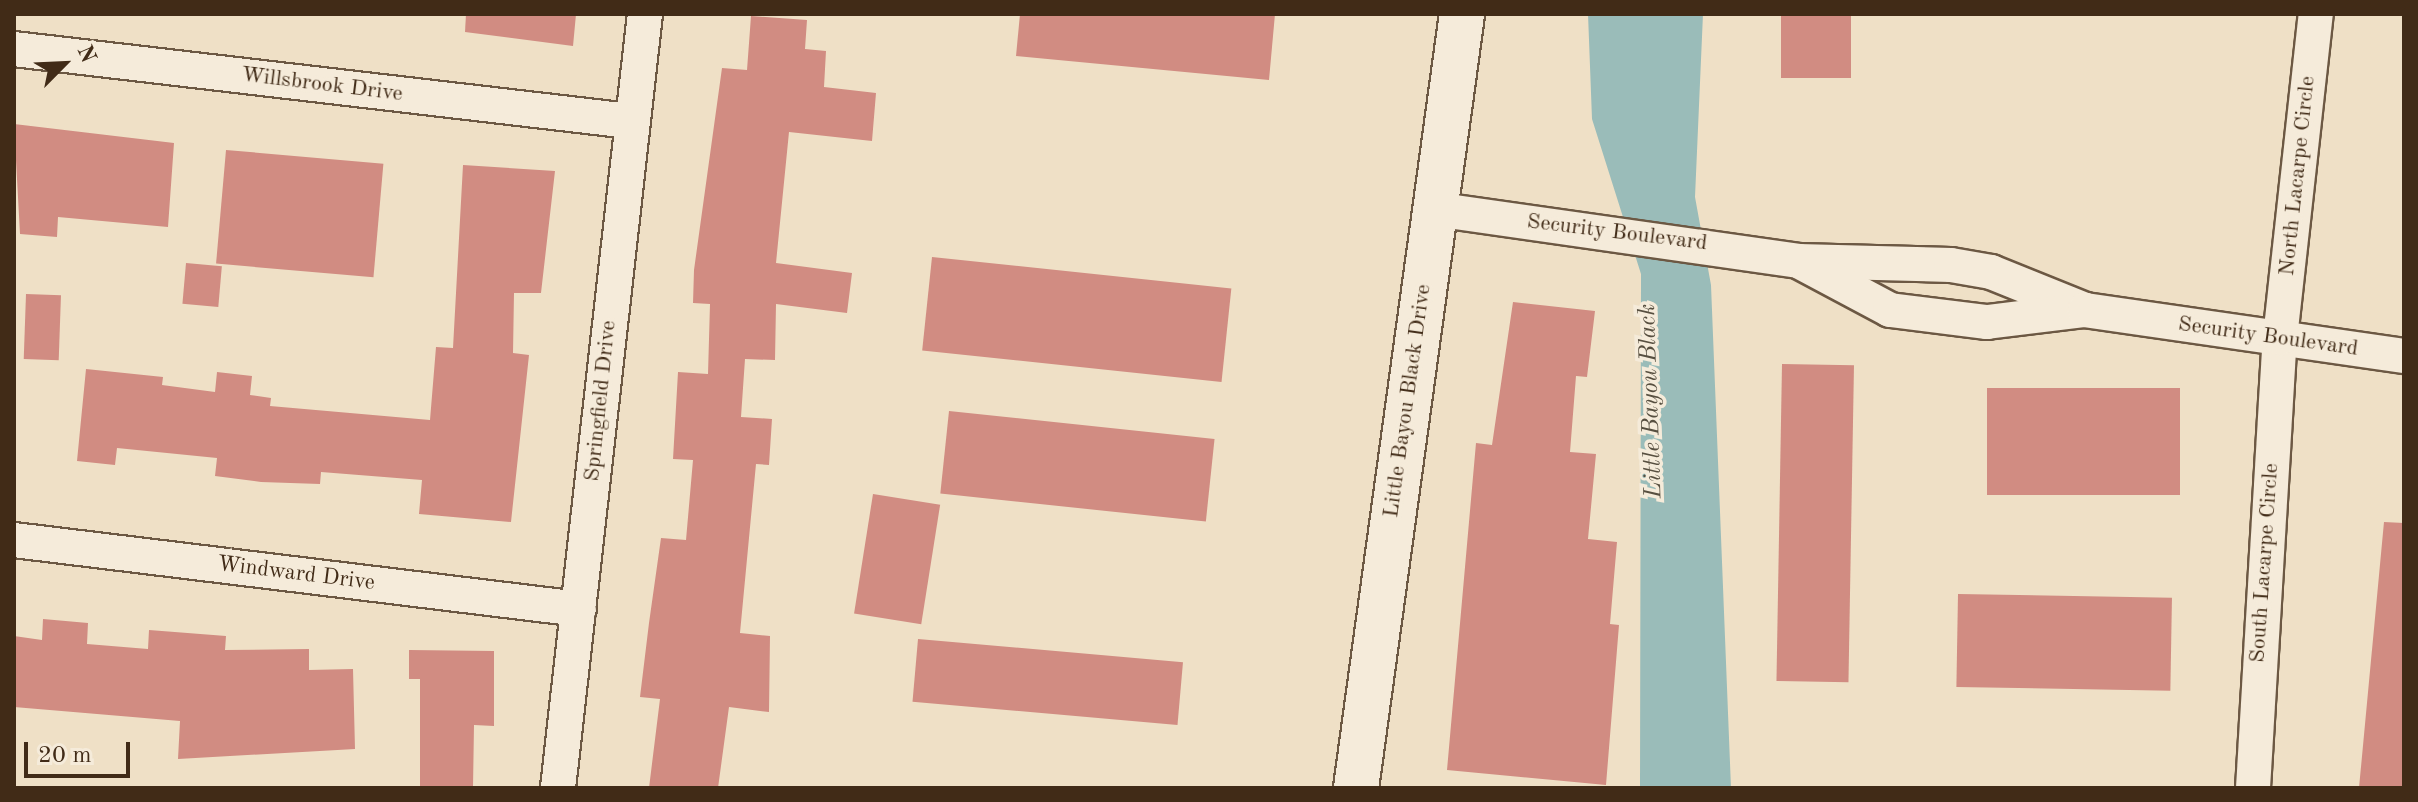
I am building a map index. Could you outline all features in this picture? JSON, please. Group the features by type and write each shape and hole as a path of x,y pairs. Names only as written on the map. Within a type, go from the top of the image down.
{"main road":[{"name":"Little Bayou Black Drive","path":"1356,788 1462,14"}],"street":[{"name":"Springfield Drive","path":"558,788 630,121 645,14"},
{"name":"North Lacarpe Circle","path":"2280,338 2316,14"},
{"name":"Willsbrook Drive","path":"14,49 630,121"},
{"name":"Security Boulevard","path":"1434,209 1727,247 1798,261 1964,267 2085,310 2404,356"},
{"name":"Security Boulevard","path":"1798,261 1890,310 1987,322 2085,310"},
{"name":"South Lacarpe Circle","path":"2253,788 2280,338"},
{"name":"Windward Drive","path":"14,540 579,609"}],"water":[{"name":"Little Bayou Black","path":"1588,14 1703,14 1695,197 1711,285 1731,788 1640,788 1641,274 1592,119"}],"building":[{"path":"466,14 576,14 573,46 465,32"},
{"path":"1020,14 1275,14 1269,80 1016,56"},
{"path":"1781,14 1851,14 1851,78 1781,78"},
{"path":"751,16 807,20 805,49 826,51 824,87 876,93 872,141 789,132 776,263 852,273 847,313 776,304 775,360 745,359 741,417 772,419 769,465 756,464 740,633 770,636 769,712 729,707 718,788 649,788 660,699 640,697 649,623 661,538 686,540 693,460 673,459 678,372 708,374 710,304 693,303 694,270 722,68 747,70"},
{"path":"14,124 174,143 168,227 58,217 57,237 20,234"},
{"path":"226,150 383,164 373,277 216,264"},
{"path":"463,165 555,171 541,293 514,293 513,353 529,355 511,522 419,514 422,480 321,472 320,484 261,482 215,476 217,458 117,448 115,465 77,461 86,369 163,377 162,385 215,392 217,372 252,376 250,395 271,398 270,406 430,420 436,347 453,348"},
{"path":"932,257 1231,288 1222,382 922,350"},
{"path":"186,263 222,266 218,307 182,304"},
{"path":"26,294 61,295 59,360 24,359"},
{"path":"1513,302 1595,311 1587,377 1576,376 1570,452 1596,454 1588,539 1617,542 1610,624 1619,625 1606,785 1447,770 1476,443 1492,445"},
{"path":"1782,364 1854,365 1848,682 1776,681"},
{"path":"1987,388 2180,388 2180,495 1987,495"},
{"path":"949,411 1215,439 1206,521 940,494"},
{"path":"873,494 940,505 921,624 854,614"},
{"path":"2384,522 2404,523 2404,788 2359,788"},
{"path":"1958,594 2172,598 2170,691 1956,687"},
{"path":"43,619 88,623 87,644 148,649 149,630 226,636 225,650 309,649 309,670 353,669 355,749 178,759 180,721 14,707 14,636 42,640"},
{"path":"918,639 1183,662 1177,725 913,702"},
{"path":"409,650 494,651 494,726 474,725 473,788 420,788 420,679 409,679"}]}
